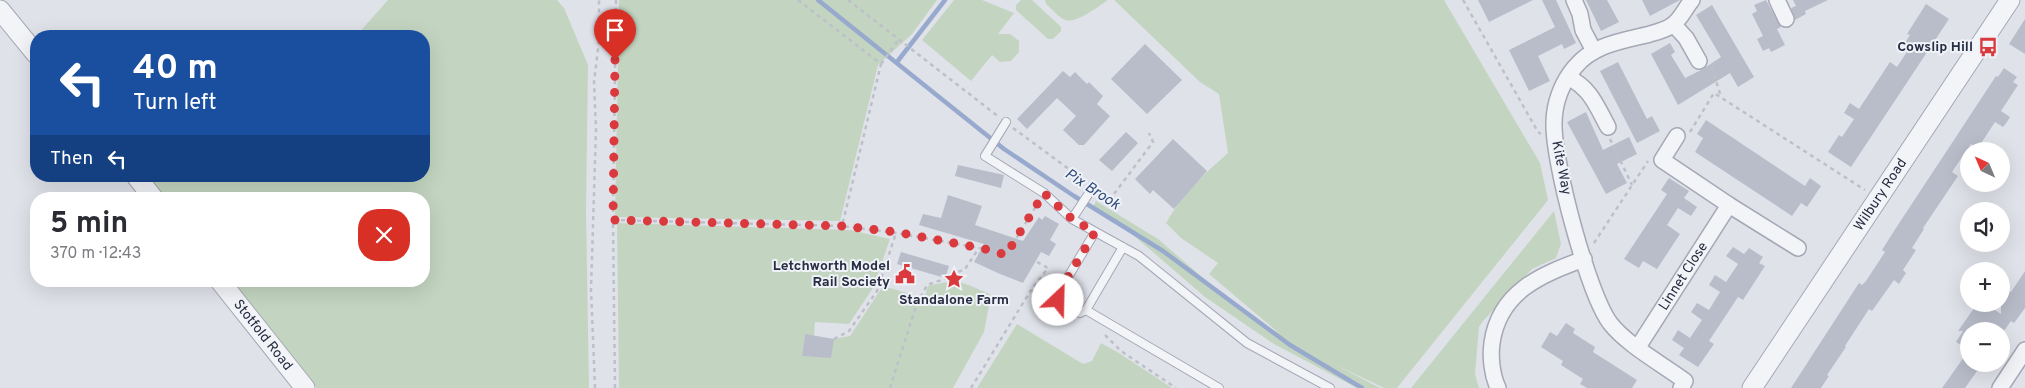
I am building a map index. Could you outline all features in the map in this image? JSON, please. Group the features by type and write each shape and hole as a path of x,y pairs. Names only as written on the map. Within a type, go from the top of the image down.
{"street":[{"path":"1574,0 1584,30 1594,51"},
{"path":"1777,0 1786,19"},
{"name":"Wilbury Road","path":"1752,388 2010,0"},
{"path":"1690,1 1674,25 1686,38 1699,61"},
{"path":"0,10 30,47"},
{"name":"Kite Way","path":"1674,25 1657,32 1613,42 1594,51 1582,60 1568,77 1560,93 1556,108 1554,130 1565,190 1584,259 1605,315 1620,333 1685,381 1681,388"},
{"path":"1568,77 1580,84 1591,94 1608,127"},
{"path":"1676,136 1662,160 1798,248"},
{"path":"141,182 149,192"},
{"name":"Linnet Close","path":"1638,347 1729,205"},
{"path":"1498,388 1492,365 1491,349 1498,318 1504,307 1533,282 1546,274 1584,259"},
{"name":"Stotfold Road","path":"225,287 305,388"},
{"path":"2000,388 2025,350"}],"lane":[{"path":"1006,122 985,156 1044,193 1072,219 1139,256 1247,342 1330,388"},
{"path":"1072,219 1093,187"},
{"path":"1095,232 1059,292 1058,300 1080,313 1086,310 1123,247"},
{"path":"1086,310 1218,388"}],"path":[{"path":"595,388 591,289 596,138 594,82 599,41 599,0"},
{"path":"615,388 613,220 616,0"},
{"path":"798,0 881,64"},
{"path":"848,0 1006,122 1093,187 1111,198 1153,142 1148,133"},
{"path":"1463,0 1538,132 1556,146"},
{"path":"842,226 881,64 900,39"},
{"path":"1699,61 1711,63 1722,99"},
{"path":"1676,136 1686,138 1714,93 1879,198"},
{"path":"1608,127 1611,144 1632,185"},
{"path":"1584,259 1646,161 1662,160"},
{"path":"613,220 842,226 896,232 1006,255 1044,193"},
{"path":"834,339 849,331 877,291 896,232"},
{"path":"890,388 916,306 926,285 953,276 956,272 965,269 978,248"},
{"path":"970,388 1031,290"}],"green space":[{"path":"388,0 557,0 564,8 588,65 586,210 589,388 317,388 236,287 430,287 430,192 159,192 151,182 430,182 430,30 361,30"},
{"path":"619,0 937,0 912,34 878,65 840,221 615,217"},
{"path":"954,0 982,0 1014,13 998,34 1010,34 1019,41 1019,52 1011,61 1000,62 992,55 971,81 922,40"},
{"path":"1021,0 1032,0 1061,27 1061,31 1053,39 1048,39 1016,10 1016,5"},
{"path":"1045,0 1108,0 1087,14 1070,21 1057,15 1046,4"},
{"path":"1114,0 1444,0 1540,163 1548,200 1397,388 1384,388 1334,364 1380,388 1357,388 1274,344 1205,297 1133,235 1093,208 1096,201 1158,239 1216,289 1280,334 1209,274 1218,263 1181,238 1166,223 1194,185 1228,153 1219,94 1200,82"},
{"path":"1554,211 1561,244 1556,258 1532,269 1479,327 1475,374 1479,388 1411,388"},
{"path":"617,223 850,230 890,239 873,288 849,324 815,322 814,336 805,335 802,356 834,339 850,336 883,286 924,298 928,286 954,282 974,287 991,295 984,332 953,388 619,388"},
{"path":"1017,324 1083,364 1092,361 1101,343 1172,388 977,388"}],"building":[{"path":"1478,0 1533,0 1489,22"},
{"path":"1542,0 1556,0 1576,43 1564,49 1562,44 1538,56 1550,81 1529,91 1509,50 1555,27"},
{"path":"1586,0 1607,0 1619,22 1601,31"},
{"path":"1642,0 1680,0 1650,16"},
{"path":"1766,0 1781,27 1777,29 1785,45 1771,52 1769,48 1763,51 1757,39 1763,36 1752,14 1757,11 1754,5"},
{"path":"1793,0 1828,0 1805,11 1806,14 1795,20 1791,8 1796,6"},
{"path":"1926,4 1949,19 1851,167 1828,152 1839,135 1842,137 1854,119 1844,113 1850,103 1859,109 1890,62 1897,67 1910,47 1905,43 1910,35 1907,34"},
{"path":"1712,5 1754,77 1738,87 1730,73 1678,105 1651,54 1670,43 1675,52 1671,55 1685,78 1721,57 1696,15"},
{"path":"2025,19 2025,54 2009,44"},
{"path":"1145,44 1182,80 1147,114 1111,79"},
{"path":"1618,62 1647,119 1652,116 1660,131 1637,143 1600,71"},
{"path":"2004,68 2017,77 2013,82 2018,85 2001,111 2010,117 2007,122 2003,127 1995,122 1982,142 1960,142 1960,160 1952,172 1958,176 1912,248 1916,250 1903,270 1906,273 1899,284 1894,280 1872,311 1869,309 1827,375 1829,376 1821,388 1791,388 1859,283 1862,285 1866,281 1885,252 1882,250 1894,231 1996,76 1998,77"},
{"path":"1063,71 1070,77 1075,72 1087,84 1089,82 1103,96 1097,104 1110,116 1084,145 1079,145 1063,130 1076,116 1057,98 1027,129 1017,119"},
{"path":"1586,112 1603,150 1629,137 1637,154 1617,164 1627,183 1606,194 1567,122"},
{"path":"1706,120 1805,186 1810,178 1821,186 1807,207 1801,203 1792,216 1695,152 1703,138 1697,134"},
{"path":"1126,132 1138,143 1112,171 1099,160"},
{"path":"1173,139 1207,171 1174,209 1153,190 1150,194 1135,179"},
{"path":"958,165 1004,175 1001,188 955,176"},
{"path":"1669,178 1689,191 1684,198 1697,207 1691,216 1678,208 1667,225 1680,234 1657,269 1643,261 1639,268 1624,259 1667,194 1661,190"},
{"path":"948,195 982,206 975,225 1023,241 1039,217 1042,220 1045,216 1059,224 1050,240 1056,244 1049,256 1041,252 1023,283 1000,274 974,262 984,244 919,225 923,214 941,218"},
{"path":"1733,247 1744,254 1749,248 1763,257 1759,263 1765,266 1743,300 1738,297 1709,341 1714,344 1698,367 1679,355 1684,348 1672,340 1678,330 1690,338 1702,320 1691,312 1697,303 1709,310 1720,292 1709,285 1715,275 1726,282 1738,264 1726,256"},
{"path":"901,252 949,266 945,278 897,264"},
{"path":"2025,271 2025,308 2014,323 2011,321 1964,322 1971,312 1998,312 2001,314 2001,312 2010,312 2010,291"},
{"path":"1566,323 1575,329 1573,333 1595,347 1593,352 1637,380 1632,388 1587,388 1580,384 1583,379 1561,365 1563,361 1541,347 1550,332 1557,336"},
{"path":"805,334 834,339 831,358 802,356"},
{"path":"1960,336 1960,344 1956,342"},
{"path":"1960,363 1960,372 1976,372 1965,388 1942,388"}],"waterway":[{"name":"Pix Brook","path":"818,0 1004,149 1074,196 1163,251 1290,345 1362,388"},
{"path":"897,62 945,0"}],"place":[{"name":"Cowslip Hill","path":"1988,47"},
{"name":"Letchworth Model Rail Society","path":"905,274"},
{"name":"Standalone Farm","path":"954,279"}],"route":[{"path":"615,60 613,220 842,226 896,232 940,242 985,249 1006,255 1044,193 1072,219 1095,232 1059,292 1058,300"}]}
